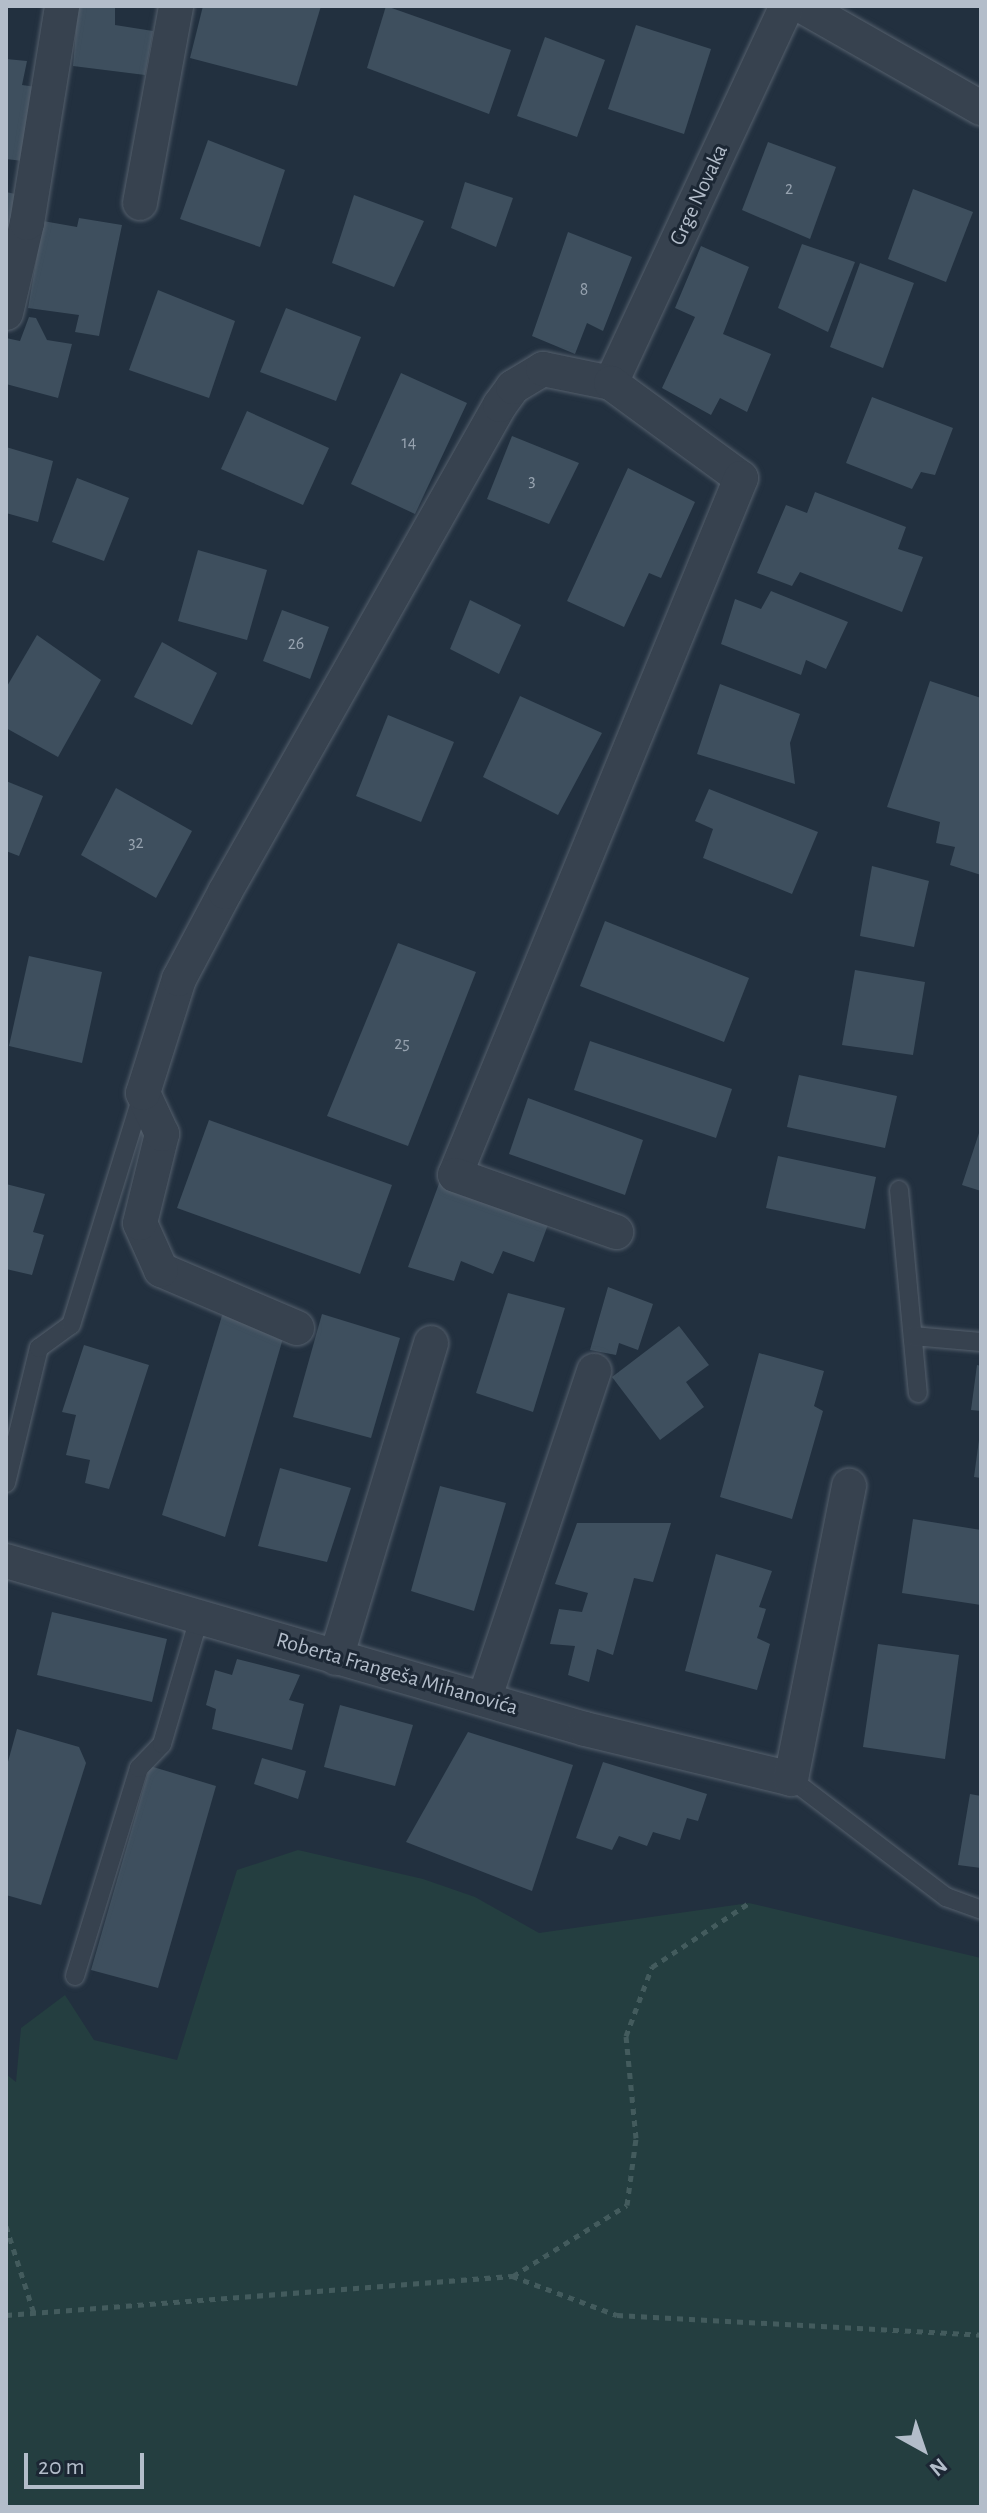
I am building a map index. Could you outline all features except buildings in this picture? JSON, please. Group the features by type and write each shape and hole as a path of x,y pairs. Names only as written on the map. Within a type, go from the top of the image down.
{"street":[{"path":"6,313 27,223 62,6"},
{"path":"140,203 176,6"},
{"name":"Grge Novaka","path":"611,383 787,6"},
{"path":"802,6 981,108"},
{"path":"297,1328 161,1270 140,1223 162,1134 143,1093 179,979 500,405 513,387 543,369 611,383 741,478 455,1175 616,1232"},
{"path":"336,1658 431,1343"},
{"path":"485,1697 594,1371"},
{"path":"791,1779 849,1486"},
{"name":"Roberta Frangeša Mihanovića","path":"6,1561 336,1658 485,1697 585,1729 791,1779"}],"lane":[{"path":"6,1483 39,1348 71,1325 143,1093"},
{"path":"899,1190 918,1393"},
{"path":"913,1336 981,1342"},
{"path":"75,1976 139,1768 162,1744 199,1618"},
{"path":"791,1779 946,1897 981,1910"}],"path":[{"path":"512,2276 627,2205 636,2138 626,2036 652,1967 749,1903"},
{"path":"6,2226 34,2313"},
{"path":"6,2315 512,2276 617,2315 981,2335"}],"green space":[{"path":"298,1850 423,1879 475,1897 539,1933 749,1903 981,1958 981,2507 6,2507 6,2074 16,2082 21,2028 65,1995 94,2040 177,2060 237,1870"}]}
